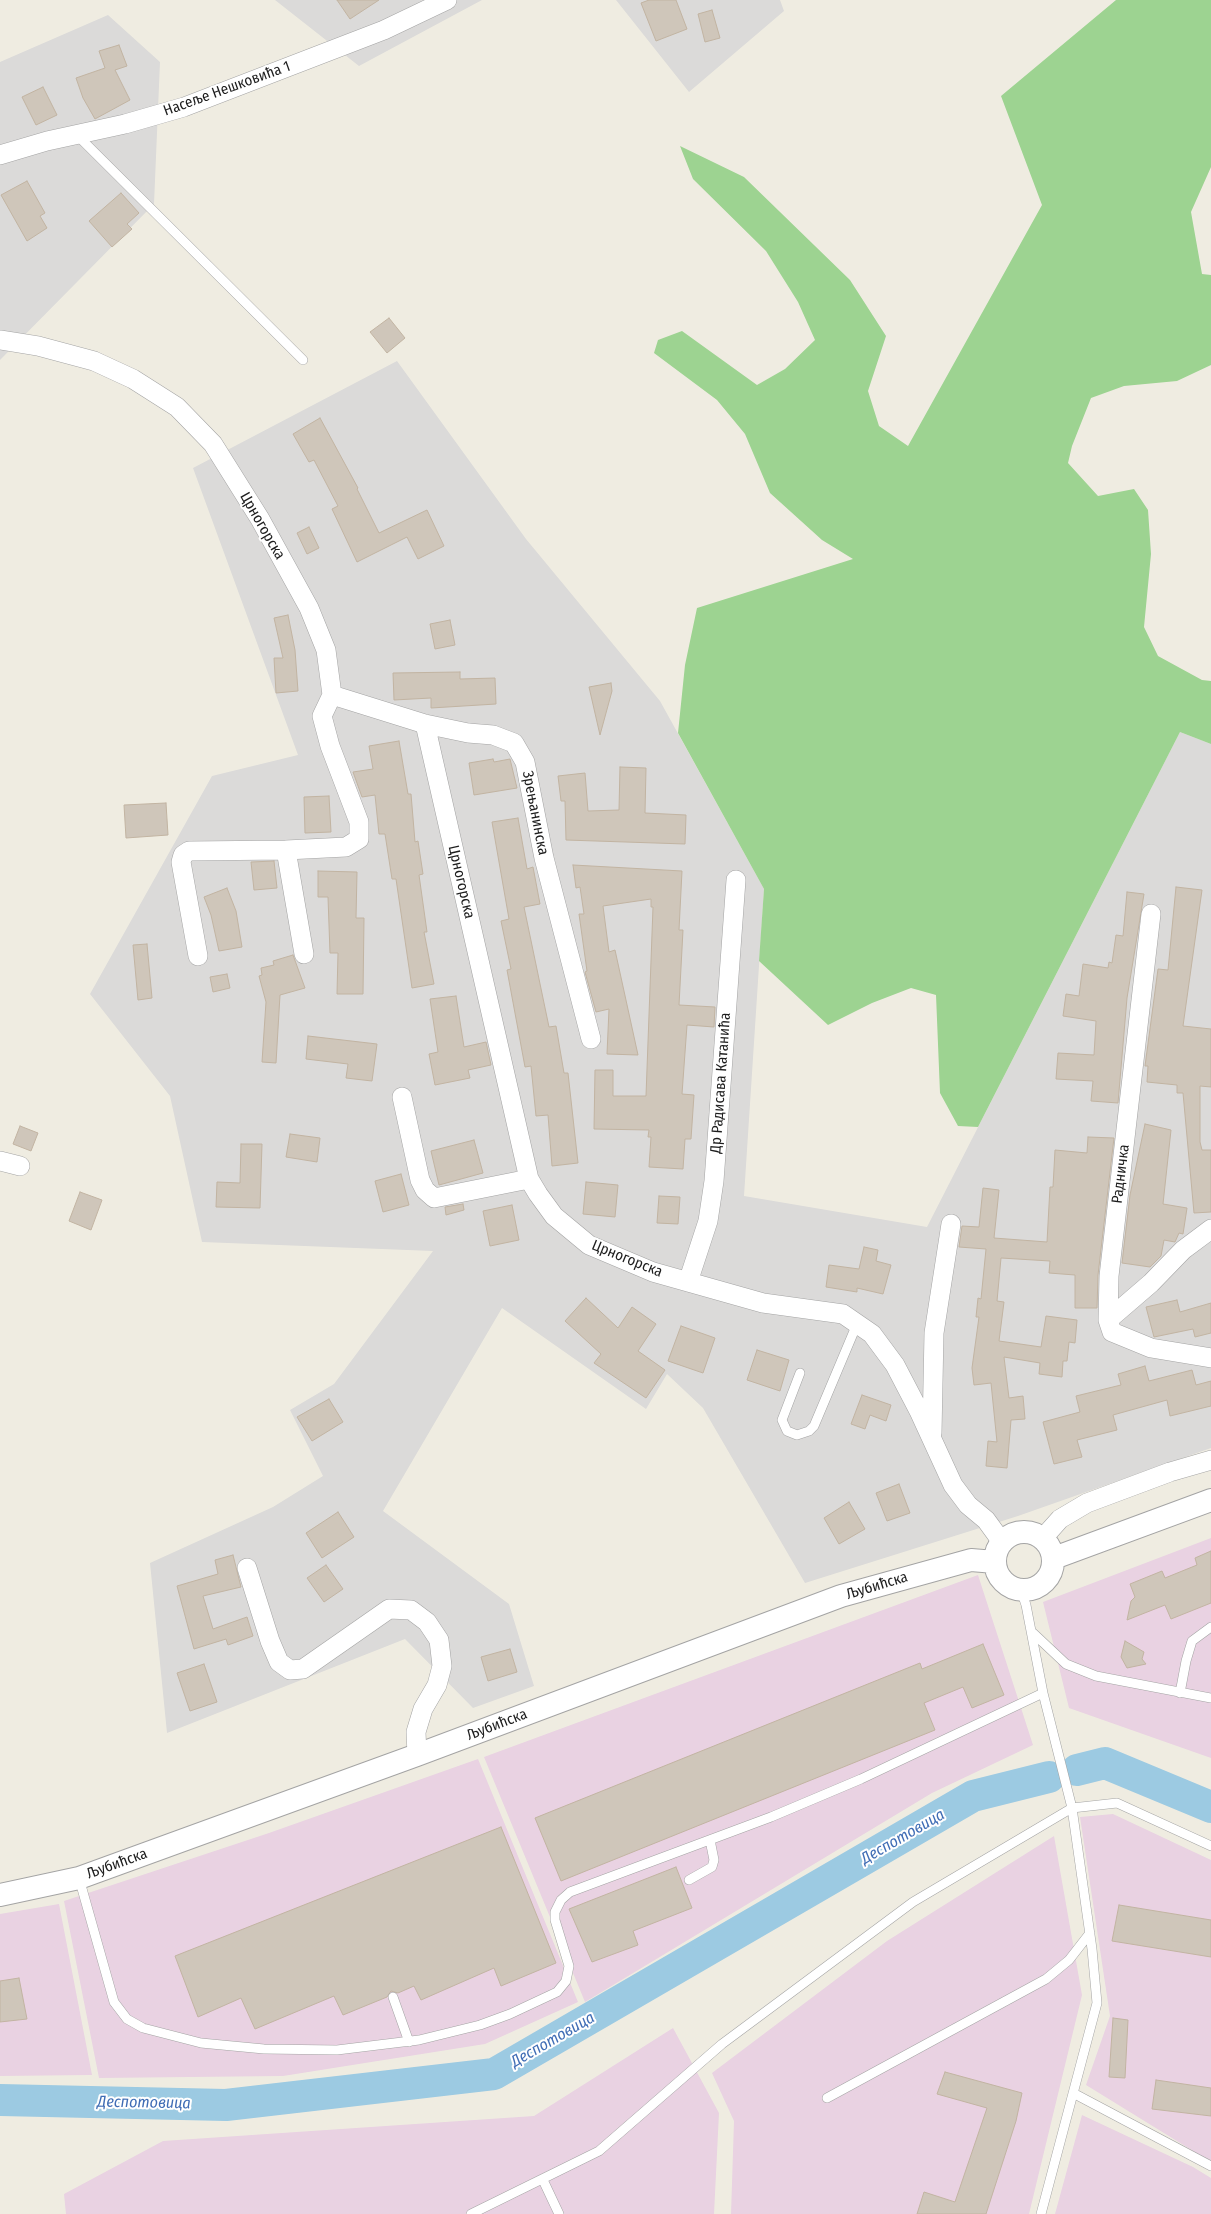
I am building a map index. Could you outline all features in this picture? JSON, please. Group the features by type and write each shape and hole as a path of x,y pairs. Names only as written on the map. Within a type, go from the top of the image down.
{"street":[{"name":"Насеље Нешковића 1","path":"0,155 46,141 78,136 176,109 232,90 384,30 447,0"},
{"name":"Црногорска","path":"0,340 38,346 94,361 133,379 176,407 213,444 260,519 309,608 326,650 332,695"},
{"name":"Зрењанинска","path":"332,695 425,724 468,733 493,734 514,742 525,762 544,858 590,1039"},
{"path":"198,956 181,862 183,854 189,851 286,850 346,846 359,839 359,822 330,746 322,716 332,695"},
{"name":"Црногорска","path":"425,724 529,1179 554,1216 573,1234 590,1245 653,1272 762,1302 843,1314 872,1334 895,1365 932,1437 953,1485 968,1505 986,1520 999,1552"},
{"path":"286,850 304,954"},
{"name":"Др Радисава Катанића","path":"688,1282 708,1221 714,1180 736,880"},
{"name":"Радничка","path":"1108,1320 1109,1276 1151,914"},
{"path":"402,1097 420,1180 425,1190 434,1198 529,1179"},
{"path":"0,1161 20,1166"},
{"path":"932,1437 934,1333 951,1224"},
{"path":"1211,1229 1183,1250 1152,1282 1108,1320 1112,1332 1124,1339 1151,1348 1211,1358"},
{"path":"1043,1538 1060,1519 1087,1504 1170,1472 1211,1460"},
{"path":"1054,1558 1211,1500"},
{"path":"1022,1532 1029,1532 1043,1538 1052,1550 1054,1558 1053,1567 1045,1582 1038,1587 1021,1590 1006,1584 1000,1578 999,1552 1008,1537 1022,1532"},
{"name":"Љубићска","path":"0,1895 79,1878 417,1756 841,1596 999,1552"},
{"path":"247,1568 270,1641 279,1662 290,1670 303,1668 389,1610 410,1610 427,1622 439,1640 442,1666 437,1685 423,1709 416,1732 417,1756"}],"lane":[{"path":"78,136 303,360"},
{"path":"800,1373 782,1420 787,1431 797,1435 810,1431 814,1426 857,1324"},
{"path":"1021,1590 1032,1633 1043,1694 1072,1808 1090,1933 1097,2003 1040,2214"},
{"path":"1180,1693 1192,1641 1211,1627"},
{"path":"1032,1633 1066,1664 1096,1676 1211,1698"},
{"path":"79,1878 110,1991 121,2012 135,2024 201,2043 264,2049 337,2050 409,2042 480,2025 510,2014 557,1992 566,1981 569,1966 554,1920 557,1905 565,1895 771,1818 861,1779 1043,1694"},
{"path":"471,2214 599,2151 722,2044 913,1902 1072,1808 1117,1803 1211,1846"},
{"path":"689,1880 712,1867 714,1860 710,1840"},
{"path":"828,2098 1046,1979 1069,1960 1090,1933"},
{"path":"393,1997 409,2042"},
{"path":"1073,2093 1211,2166"},
{"path":"543,2180 559,2214"}],"shaded area":[{"path":"275,0 482,0 359,66"},
{"path":"616,0 780,0 784,11 689,92"},
{"path":"108,15 160,62 154,204 0,360 0,62"},
{"path":"397,361 526,539 660,701 764,889 744,1196 927,1227 1180,732 1211,744 1211,1448 1018,1516 805,1583 703,1408 667,1374 646,1409 502,1308 383,1511 509,1604 534,1686 473,1708 405,1639 167,1733 150,1563 273,1507 323,1476 290,1410 334,1384 433,1251 202,1242 170,1096 90,994 212,776 298,755 193,468"},
{"path":"1211,1538 1211,1758 1069,1708 1043,1602"},
{"path":"978,1575 1033,1745 932,1793 585,2002 484,1757"},
{"path":"478,1759 578,2002 485,2044 283,2076 99,2078 64,1901 269,1833"},
{"path":"1113,1814 1211,1860 1211,2162 1086,2085 1110,2016 1080,1817"},
{"path":"1054,1836 1082,1995 1029,2214 731,2214 734,2121 712,2073 887,1941"},
{"path":"59,1904 92,2075 0,2076 0,1914"},
{"path":"673,2028 719,2113 714,2214 66,2214 64,2194 163,2141 534,2116"},
{"path":"1082,2115 1193,2167 1211,2178 1211,2214 1055,2214"}],"green space":[{"path":"1116,0 1211,0 1211,167 1191,212 1202,274 1211,275 1211,365 1177,381 1124,386 1091,398 1072,446 1068,463 1098,496 1134,489 1148,510 1151,554 1144,627 1158,656 1202,680 1211,681 1211,744 1180,732 978,1127 958,1126 940,1093 936,995 911,988 872,1003 828,1025 759,961 764,889 678,733 685,665 697,608 853,559 822,540 770,493 745,434 717,400 654,353 658,340 682,331 757,385 785,369 815,340 798,302 766,251 693,179 680,146 744,177 850,280 886,336 868,391 879,426 908,446 1042,205 1001,96"}],"building":[{"path":"337,0 379,0 350,19"},
{"path":"649,0 676,0 687,29 656,41 641,3"},
{"path":"712,10 720,38 705,42 698,14"},
{"path":"119,45 127,66 115,70 130,100 95,119 83,98 76,78 105,68 99,51"},
{"path":"43,87 57,115 36,125 22,97"},
{"path":"27,181 45,213 40,216 47,228 27,241 1,195"},
{"path":"121,193 139,213 127,224 132,229 112,247 89,221"},
{"path":"389,318 405,338 387,353 370,332"},
{"path":"320,418 358,488 379,533 427,510 444,546 418,559 407,537 357,562 332,509 338,506 314,460 309,462 293,434"},
{"path":"309,527 319,548 307,554 297,533"},
{"path":"288,615 295,650 298,691 276,693 274,658 283,658 274,618"},
{"path":"450,620 455,645 435,649 430,624"},
{"path":"460,672 460,679 495,678 496,704 431,708 431,698 394,700 393,673"},
{"path":"611,683 612,691 600,735 589,687"},
{"path":"399,741 408,794 411,794 415,842 418,841 423,874 419,875 427,932 424,932 434,984 412,988 396,879 392,879 385,834 379,834 375,795 362,797 353,772 373,769 369,746"},
{"path":"493,759 494,762 510,759 517,788 474,795 469,763"},
{"path":"620,767 646,768 645,813 686,815 685,844 566,840 565,801 561,801 558,776 585,773 588,811 619,810"},
{"path":"329,796 331,832 305,833 304,797"},
{"path":"166,803 168,835 126,838 124,805"},
{"path":"518,818 527,869 533,867 540,904 524,907 549,1027 556,1026 564,1073 568,1073 578,1163 552,1166 548,1115 536,1116 531,1066 525,1067 507,970 511,969 501,921 509,919 492,822"},
{"path":"274,861 277,888 254,890 251,862"},
{"path":"573,865 682,871 679,930 683,930 679,1005 715,1007 714,1027 687,1025 682,1094 694,1095 691,1139 685,1139 683,1169 649,1167 651,1137 648,1137 649,1130 594,1129 595,1070 613,1070 613,1096 646,1096 653,907 651,907 651,899 603,906 609,952 615,950 638,1055 607,1054 609,1009 596,1012 585,972 587,971 579,914 584,914 580,887 576,888"},
{"path":"318,871 357,872 356,918 364,918 363,994 337,994 338,953 330,953 328,897 318,897"},
{"path":"1176,887 1202,890 1183,1026 1211,1029 1211,1087 1200,1086 1200,1142 1202,1150 1211,1150 1211,1212 1194,1213 1183,1093 1177,1093 1177,1085 1147,1082 1148,1066 1145,1066 1158,969 1168,970"},
{"path":"227,888 236,911 242,947 219,951 211,915 204,897"},
{"path":"1127,892 1144,894 1127,998 1118,1103 1091,1101 1093,1081 1056,1079 1058,1053 1094,1055 1096,1021 1063,1016 1066,994 1079,996 1083,964 1108,968 1109,962 1112,963 1116,935 1123,936"},
{"path":"147,944 152,998 138,1000 133,945"},
{"path":"293,955 305,988 280,995 276,1063 262,1062 266,1002 259,976 262,975 261,968 274,965 273,961"},
{"path":"227,974 230,988 213,992 210,977"},
{"path":"456,996 464,1047 486,1042 491,1065 468,1070 470,1078 435,1085 429,1054 438,1052 430,999"},
{"path":"308,1036 377,1044 372,1081 346,1078 348,1064 306,1059"},
{"path":"1145,1124 1171,1130 1163,1204 1187,1208 1183,1234 1179,1233 1175,1242 1164,1240 1161,1256 1150,1267 1122,1263 1130,1195"},
{"path":"20,1126 38,1133 31,1151 13,1144"},
{"path":"290,1134 320,1138 317,1162 286,1157"},
{"path":"1088,1137 1114,1138 1098,1275 1097,1308 1075,1308 1075,1275 1049,1273 1050,1261 1001,1258 997,1301 1004,1302 999,1341 1041,1347 1046,1316 1077,1320 1075,1343 1069,1342 1067,1361 1063,1361 1062,1377 1039,1374 1040,1363 1004,1357 1009,1398 1023,1396 1025,1419 1011,1420 1007,1468 986,1466 988,1441 997,1442 991,1383 974,1385 972,1368 979,1317 976,1317 978,1298 981,1299 986,1249 959,1247 962,1226 979,1227 983,1188 999,1190 994,1238 1047,1242 1050,1187 1053,1187 1055,1150 1087,1153"},
{"path":"474,1140 483,1173 439,1185 431,1151"},
{"path":"241,1144 262,1144 260,1208 216,1207 217,1182 240,1183"},
{"path":"401,1174 409,1205 383,1212 375,1181"},
{"path":"586,1182 618,1185 615,1217 583,1214"},
{"path":"80,1192 102,1200 91,1230 69,1221"},
{"path":"659,1196 680,1197 678,1224 657,1223"},
{"path":"463,1204 464,1210 446,1215 445,1207"},
{"path":"512,1205 519,1240 490,1246 483,1211"},
{"path":"864,1247 878,1250 876,1261 891,1265 883,1294 857,1288 857,1292 826,1287 829,1265 859,1269"},
{"path":"586,1298 618,1328 632,1307 656,1324 638,1351 665,1370 646,1398 594,1363 601,1354 565,1321"},
{"path":"1177,1300 1180,1312 1211,1303 1211,1333 1195,1337 1193,1329 1154,1337 1146,1307"},
{"path":"681,1326 715,1338 703,1373 668,1361"},
{"path":"757,1350 789,1360 780,1391 747,1380"},
{"path":"1145,1366 1149,1381 1192,1370 1196,1385 1211,1381 1211,1406 1170,1416 1167,1400 1113,1415 1117,1430 1077,1440 1082,1457 1054,1464 1043,1422 1080,1412 1076,1396 1121,1385 1118,1374"},
{"path":"862,1395 891,1405 886,1421 870,1415 865,1429 851,1424"},
{"path":"329,1399 343,1422 312,1441 297,1417"},
{"path":"899,1484 910,1513 887,1521 876,1493"},
{"path":"849,1502 865,1529 839,1544 824,1518"},
{"path":"338,1512 354,1537 322,1558 306,1533"},
{"path":"1211,1551 1211,1603 1171,1619 1165,1605 1127,1620 1131,1601 1135,1597 1130,1584 1162,1571 1165,1578 1197,1565 1195,1558"},
{"path":"233,1555 241,1587 203,1596 213,1629 247,1617 253,1636 228,1645 226,1639 194,1649 177,1586 218,1574 215,1560"},
{"path":"326,1565 343,1589 324,1602 307,1578"},
{"path":"1125,1641 1144,1652 1142,1659 1146,1664 1127,1668 1121,1657"},
{"path":"983,1644 1004,1695 972,1708 963,1687 924,1703 935,1730 561,1881 535,1818 920,1663 922,1669"},
{"path":"510,1649 517,1672 488,1681 481,1657"},
{"path":"204,1664 217,1702 190,1711 177,1673"},
{"path":"501,1827 556,1963 501,1986 494,1968 421,2000 414,1986 398,1993 391,1991 387,1997 343,2015 334,1996 255,2029 241,1998 198,2017 175,1956"},
{"path":"676,1867 692,1908 633,1931 638,1945 592,1962 569,1909"},
{"path":"1119,1905 1211,1920 1211,1957 1112,1941"},
{"path":"19,1978 27,2019 0,2022 0,1981"},
{"path":"1113,2018 1128,2020 1125,2078 1109,2077"},
{"path":"945,2072 1022,2093 1016,2121 986,2214 917,2214 924,2192 955,2202 987,2108 937,2094"},
{"path":"1156,2080 1211,2088 1211,2116 1152,2109"}],"waterway":[{"name":"Деспотовица","path":"1077,1770 1105,1763 1211,1807"},
{"name":"Деспотовица","path":"0,2100 226,2105 494,2074 973,1796 1049,1777"}]}
